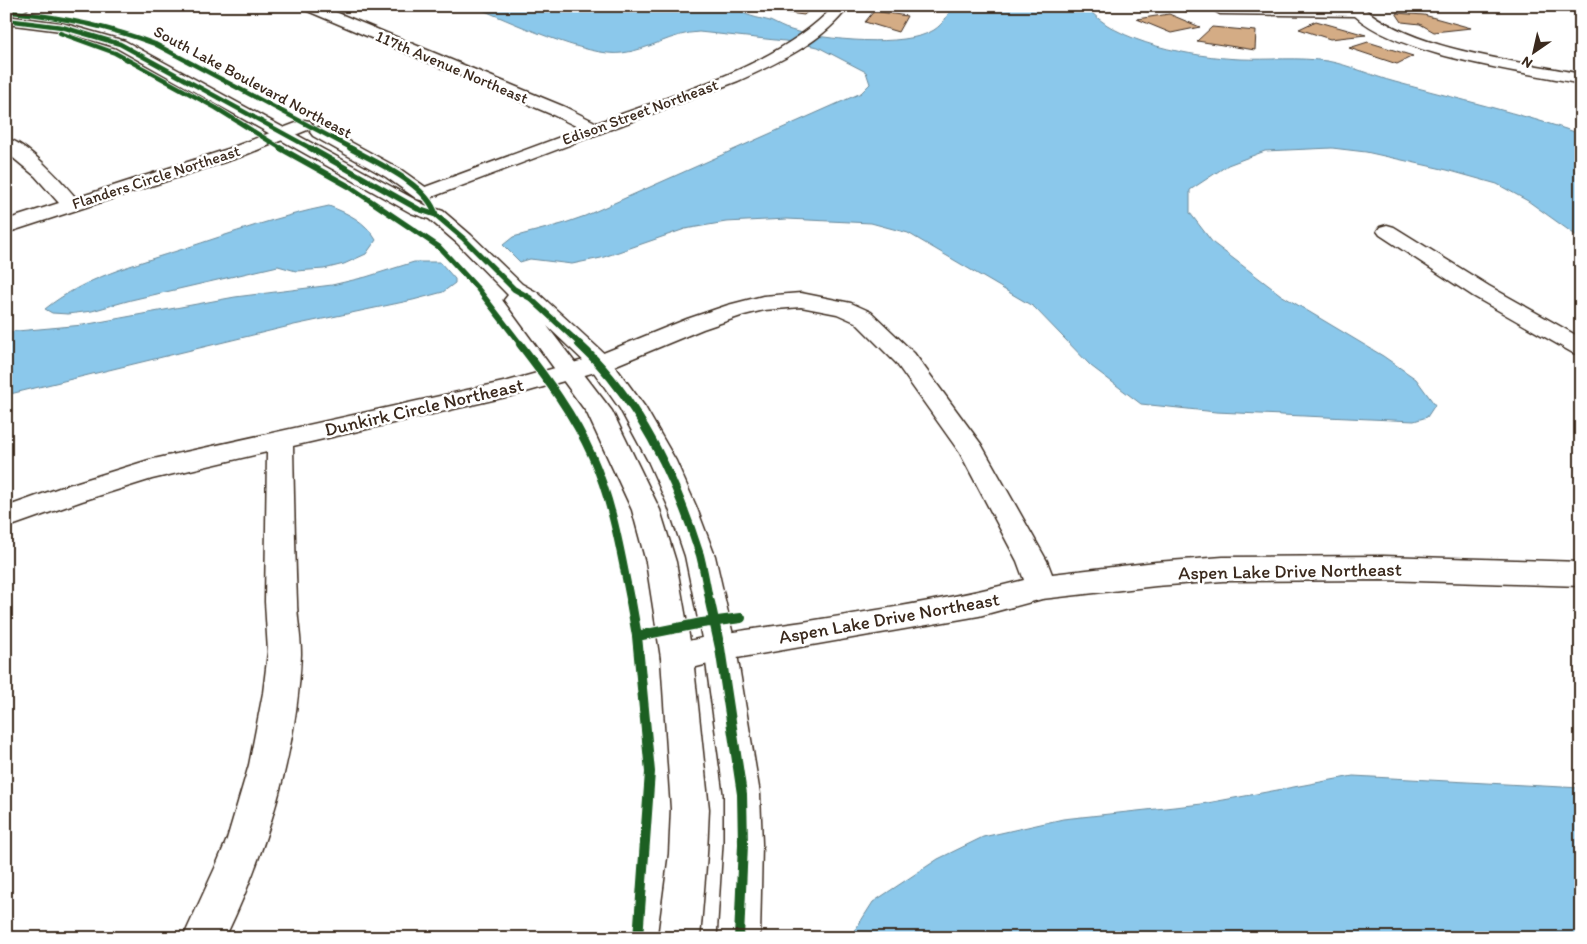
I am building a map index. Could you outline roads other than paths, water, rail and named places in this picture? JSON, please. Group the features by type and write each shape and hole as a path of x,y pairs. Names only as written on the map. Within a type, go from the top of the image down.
{"street":[{"name":"117th Avenue Northeast","path":"308,6 559,111 596,129"},
{"name":"Edison Street Northeast","path":"424,194 732,78 788,50 822,28 842,6"},
{"path":"1220,10 1355,9 1385,29 1422,44 1581,78"},
{"name":"South Lake Boulevard Northeast","path":"10,13 80,21 141,38 278,110 412,184 424,194 433,206 436,215"},
{"name":"South Lake Boulevard Northeast","path":"10,13 120,44 284,133 418,209 436,215 464,239 512,286 530,298 600,363 632,406 662,461 682,506 700,556 720,648 742,794 743,844 739,938"},
{"name":"Flanders Circle Northeast","path":"6,227 234,153 304,125"},
{"path":"6,143 46,176 71,205"},
{"path":"1387,231 1474,287 1581,348"},
{"name":"South Lake Boulevard Northeast","path":"512,286 514,299 598,411 646,510 661,562 677,658 690,808 688,854 679,938"},
{"name":"Dunkirk Circle Northeast","path":"6,518 72,494 149,470 280,442 510,388 567,370 600,363 695,324 763,303 801,300 843,308 863,317 905,358 972,450 1032,561 1042,587"},
{"path":"203,938 219,908 243,846 261,786 276,720 284,657 281,604 280,442"},
{"name":"Aspen Lake Drive Northeast","path":"677,658 720,648 979,604 1042,587 1224,569 1383,568 1581,574"}],"water":[{"path":"473,6 736,6 746,14 805,34 842,39 885,41 921,36 934,30 945,20 952,6 1086,6 1099,19 1116,30 1157,46 1221,58 1327,61 1386,80 1512,113 1581,134 1581,239 1528,201 1497,184 1447,170 1366,152 1332,148 1265,151 1228,165 1190,190 1190,213 1213,243 1281,295 1383,356 1416,379 1435,405 1427,417 1414,421 1216,412 1141,404 1091,366 1034,307 908,233 871,223 787,219 726,222 685,229 601,258 572,264 530,259 520,262 503,245 513,237 585,216 861,93 870,84 866,72 818,47 785,41 699,32 679,35 642,49 622,53 607,53 589,50 548,37"},
{"path":"329,206 356,219 372,233 376,240 366,254 344,264 324,269 296,271 278,266 131,300 92,311 68,314 52,313 45,309 60,298 93,280 129,266 274,220"},
{"path":"414,262 440,262 455,279 455,283 443,292 413,300 294,325 6,395 6,332 83,325 235,297 332,285"},
{"path":"1353,776 1581,788 1581,938 850,938 873,902 938,859 983,837 1063,819 1202,804"}]}
